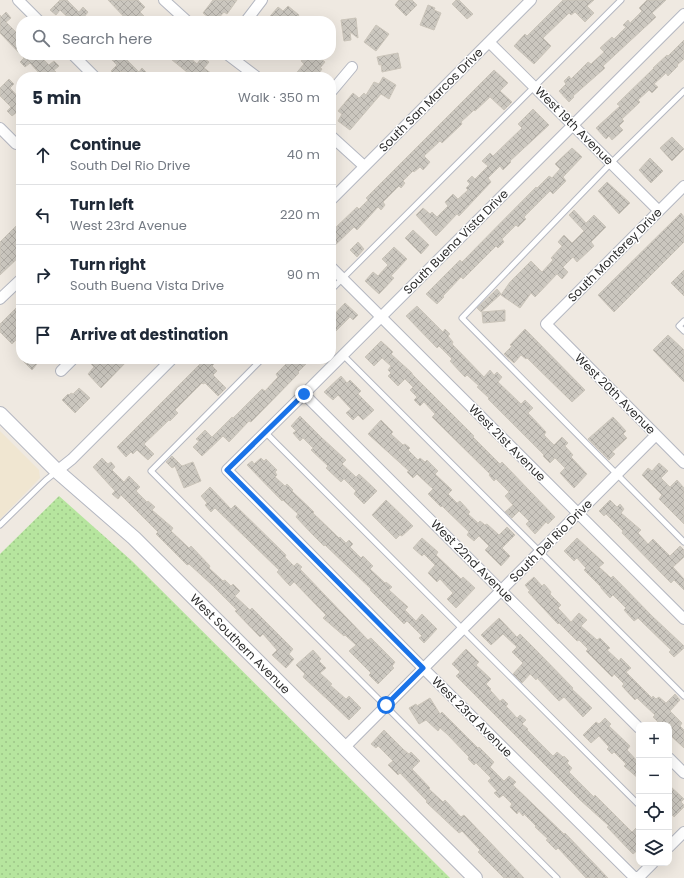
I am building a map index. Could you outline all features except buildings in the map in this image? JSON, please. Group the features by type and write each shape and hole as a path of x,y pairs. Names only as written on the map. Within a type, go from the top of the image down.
{"main road":[{"name":"West Southern Avenue","path":"0,414 57,471 134,538 474,878"}],"street":[{"path":"18,0 34,16"},
{"path":"164,0 182,16"},
{"path":"250,16 262,0"},
{"name":"South San Marcos Drive","path":"336,195 531,0"},
{"name":"South Buena Vista Drive","path":"336,362 684,14"},
{"name":"West 19th Avenue","path":"489,42 659,211"},
{"path":"77,60 87,72"},
{"path":"235,60 250,72"},
{"path":"336,86 352,66"},
{"path":"0,128 16,140"},
{"path":"336,141 364,166"},
{"name":"South Monterey Drive","path":"546,324 684,186"},
{"name":"West 21st Avenue","path":"336,272 684,619"},
{"path":"0,300 16,284"},
{"name":"West 20th Avenue","path":"546,324 684,463"},
{"path":"61,371 68,364"},
{"path":"57,471 72,459 167,364"},
{"name":"South Buena Vista Drive","path":"227,470 334,364"},
{"name":"West 22nd Avenue","path":"304,394 636,725"},
{"name":"South Del Rio Drive","path":"344,748 656,435"},
{"name":"West 23rd Avenue","path":"227,470 634,878"},
{"path":"672,761 684,773"},
{"path":"672,842 684,832"},
{"path":"638,878 650,866"}],"lane":[{"path":"336,285 621,0"},
{"path":"684,91 611,163 462,318 684,542"},
{"path":"684,321 679,326 684,331"},
{"path":"343,355 684,696"},
{"path":"257,364 151,471 557,878"},
{"path":"266,432 636,802"},
{"path":"0,525 57,471"}],"shaded area":[{"path":"0,431 39,470 40,478 0,519"}],"green space":[{"path":"59,496 132,561 450,878 0,878 0,554"}],"route":[{"path":"304,394 227,470 423,668 386,705"}]}
